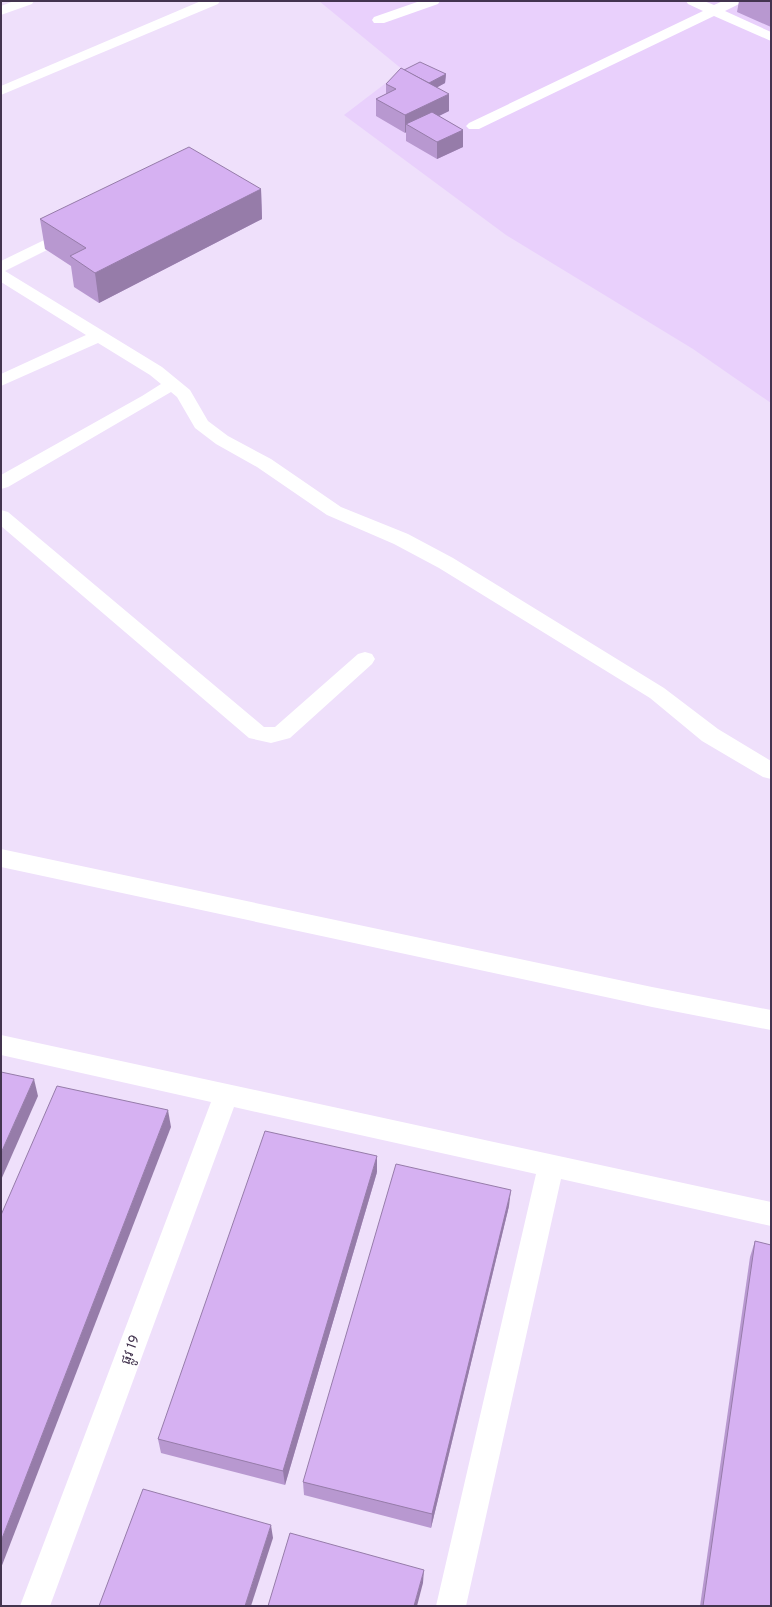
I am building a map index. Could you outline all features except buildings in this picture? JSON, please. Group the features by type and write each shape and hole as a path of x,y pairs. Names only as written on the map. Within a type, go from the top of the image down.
{"street":[{"path":"1,11 27,1"},
{"path":"1,91 213,1"},
{"path":"379,20 433,1"},
{"path":"694,1 771,37"},
{"path":"474,126 734,1"},
{"path":"1,267 86,225"},
{"path":"1,275 161,375 184,394 201,424 222,440 264,463 334,511 401,538 446,563 657,693 710,735 771,771"},
{"path":"1,381 99,336"},
{"path":"1,483 148,400 172,384"},
{"path":"1,516 253,731 264,736 273,736 282,733 365,659"},
{"path":"1,858 652,997 771,1020"},
{"path":"1,1045 771,1214"},
{"name":"ផ្លូវ 19","path":"35,1606 226,1095"},
{"path":"451,1606 551,1166"}],"shaded area":[{"path":"319,1 771,1 771,403 693,349 506,235 344,115 403,70"}]}
